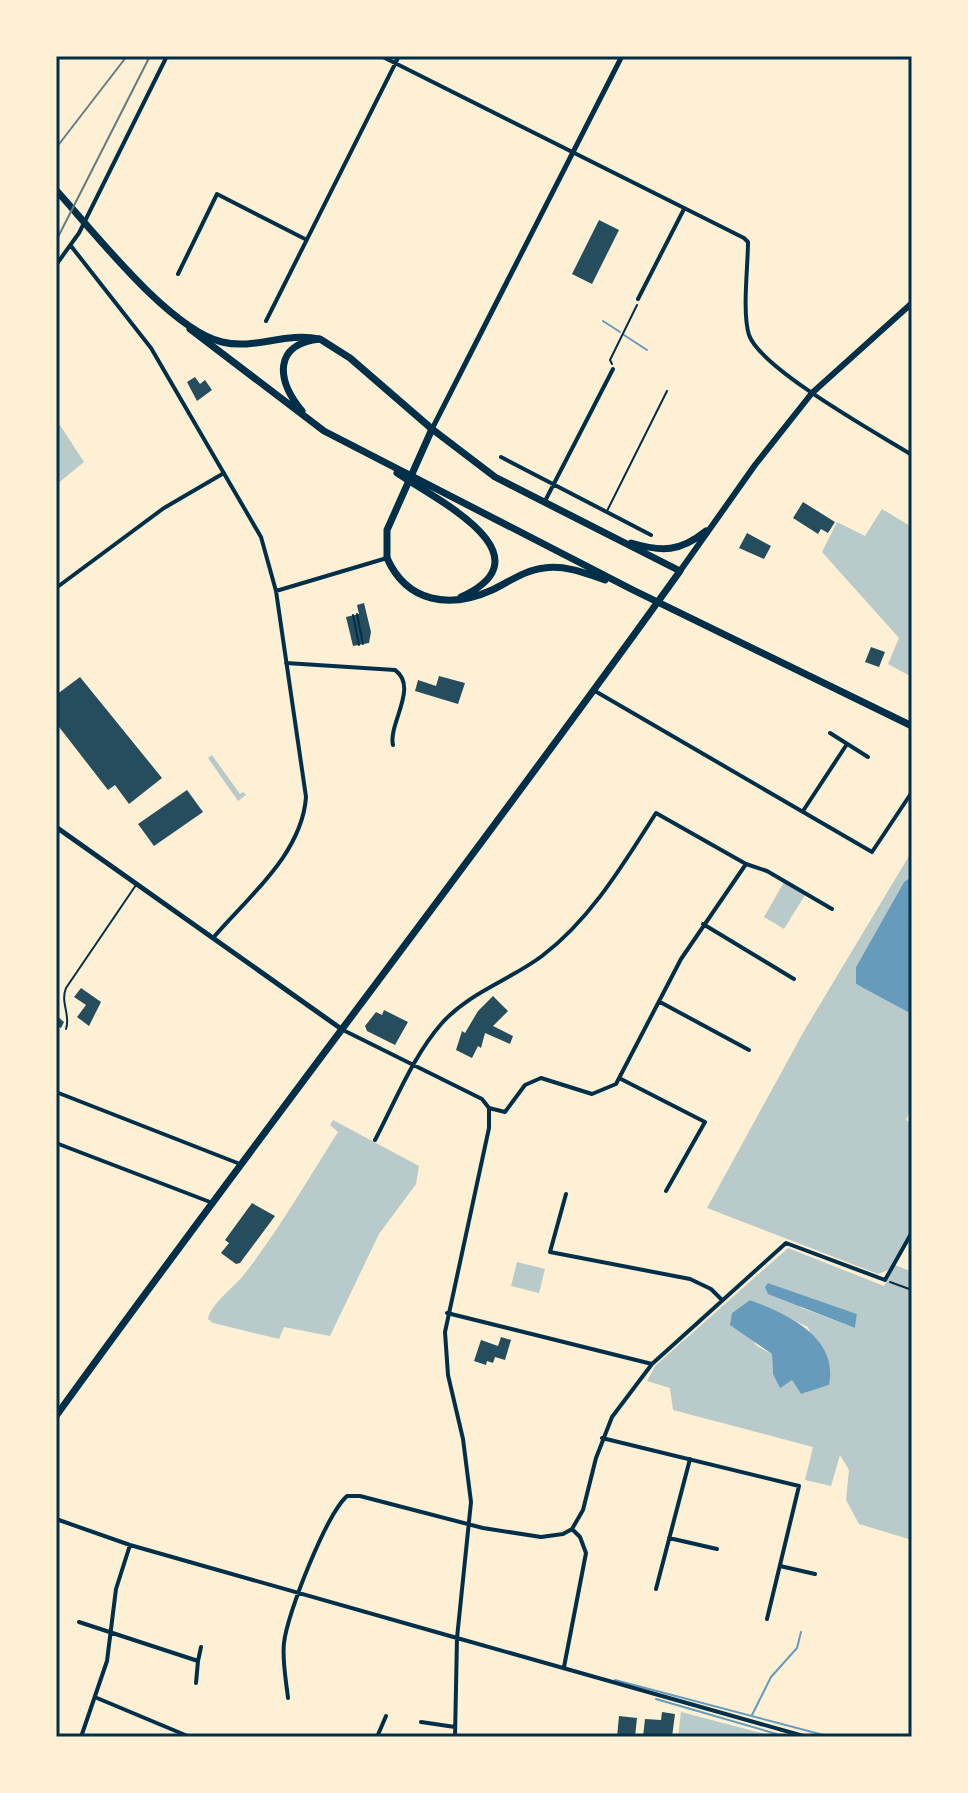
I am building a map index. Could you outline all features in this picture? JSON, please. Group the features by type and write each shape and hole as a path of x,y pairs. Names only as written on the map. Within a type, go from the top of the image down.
{"main road":[{"path":"56,190 190,329 324,431 633,590 912,726"},
{"path":"56,1416 340,1028 595,691 706,531 812,393 912,303"},
{"path":"190,329 223,342 239,344 291,336 320,339 350,358 479,467 680,571"},
{"path":"320,339 299,343 285,359 283,367 290,396 324,431"},
{"path":"432,429 387,530 387,558 399,580 410,589 434,601 451,601 472,597 543,568 585,572 633,590"},
{"path":"375,459 474,523 494,549 493,565 483,582 451,601"},
{"path":"610,537 666,551 685,546 706,531"}],"street":[{"path":"56,265 79,233 167,56"},
{"path":"381,56 748,242 750,337 757,348 812,393 912,455"},
{"path":"266,321 399,56"},
{"path":"432,429 622,56"},
{"path":"178,274 217,194 305,239"},
{"path":"638,299 684,208"},
{"path":"71,246 151,348 261,537 276,591 306,797 305,815 289,850 213,938"},
{"path":"544,503 613,369"},
{"path":"501,457 651,535"},
{"path":"56,588 164,508 224,473"},
{"path":"276,591 387,558"},
{"path":"286,663 395,670 403,680 401,711 390,735 393,745"},
{"path":"595,691 872,852 912,792"},
{"path":"830,733 868,757"},
{"path":"803,811 847,744"},
{"path":"375,1140 428,1042 454,1012 491,985 523,969 567,936 600,896 656,813 832,909"},
{"path":"56,827 340,1028 482,1099 489,1108 489,1128 447,1313 445,1347 469,1480 471,1524 457,1638 455,1737"},
{"path":"489,1108 505,1112 525,1085 541,1078 592,1094 609,1089 621,1079 703,924 746,864"},
{"path":"703,924 794,979"},
{"path":"660,1002 749,1050"},
{"path":"621,1079 705,1122 666,1191"},
{"path":"56,1092 241,1165"},
{"path":"56,1143 213,1203"},
{"path":"566,1194 550,1252 690,1279 711,1289 722,1300"},
{"path":"288,1698 283,1647 286,1627 331,1518 347,1496 360,1496 471,1524 541,1537 554,1537 572,1529 583,1510 602,1438 612,1417 652,1364 786,1243 885,1280 912,1232"},
{"path":"447,1313 652,1364"},
{"path":"602,1438 799,1486 767,1619"},
{"path":"656,1589 690,1459"},
{"path":"56,1519 130,1545 298,1594 807,1737"},
{"path":"564,1667 586,1553 580,1537 572,1529"},
{"path":"669,1538 717,1549"},
{"path":"81,1737 97,1698 107,1661 116,1589 130,1545"},
{"path":"780,1566 815,1574"},
{"path":"79,1622 198,1661"},
{"path":"196,1683 201,1647"},
{"path":"97,1698 190,1737"},
{"path":"377,1737 386,1716"},
{"path":"421,1722 455,1727"}],"lane":[{"path":"607,512 667,391"},
{"path":"355,615 361,645"},
{"path":"66,1029 68,1022 63,995 66,988 137,884"}],"path":[{"path":"613,369 610,360 637,308 638,299"},
{"path":"885,1280 912,1290"}],"shaded area":[{"path":"56,419 84,462 56,485"},
{"path":"882,509 912,527 912,677 888,664 899,638 822,552 837,522 865,536"},
{"path":"212,755 240,794 243,792 246,795 238,801 208,758"},
{"path":"912,851 912,876 904,882 856,967 856,984 912,1013 912,1107 906,1120 912,1124 912,1228 888,1270 878,1274 707,1208 804,1031"},
{"path":"784,882 805,895 784,929 764,917"},
{"path":"333,1120 419,1166 416,1184 379,1234 330,1336 284,1327 279,1339 213,1323 208,1319 210,1313 258,1255 338,1132 330,1125"},
{"path":"788,1248 884,1286 895,1265 912,1272 912,1540 859,1524 846,1500 849,1470 840,1455 831,1486 805,1480 813,1447 673,1410 670,1388 647,1381 656,1365","holes":["768,1283 857,1314 855,1328 802,1308","750,1300 808,1327 829,1385 801,1394 792,1380 786,1382 773,1374 772,1354 757,1346 732,1313"]},
{"path":"517,1262 545,1269 539,1293 511,1286"},
{"path":"681,1712 776,1737 678,1737"}],"water":[{"path":"912,876 910,1013 856,984 856,967 904,882"},
{"path":"768,1283 857,1314 855,1328 768,1294 765,1287"},
{"path":"750,1300 794,1320 818,1341 826,1353 830,1368 829,1385 801,1394 792,1380 780,1388 773,1374 772,1354 730,1325 732,1313"}],"building":[{"path":"599,220 619,230 592,284 572,274"},
{"path":"195,377 200,384 205,380 212,390 197,401 187,382"},
{"path":"803,502 835,522 828,533 821,529 818,534 793,518"},
{"path":"747,533 771,546 764,559 739,548"},
{"path":"364,603 371,632 369,643 353,646 346,617 359,614 357,605"},
{"path":"871,647 885,652 879,667 865,662"},
{"path":"439,676 465,683 458,704 415,691 418,680 436,686"},
{"path":"80,677 162,778 129,804 115,785 108,790 56,723 56,695"},
{"path":"187,790 203,812 154,846 138,824"},
{"path":"81,988 101,1002 89,1026 77,1017 86,1005 74,997"},
{"path":"493,996 508,1011 493,1026 513,1036 510,1044 485,1033 481,1048 478,1046 472,1058 456,1050 462,1031 465,1033 478,1011"},
{"path":"384,1010 408,1022 395,1045 367,1031 365,1026 376,1012 382,1015"},
{"path":"56,1015 64,1022 61,1028 56,1026"},
{"path":"252,1203 275,1216 240,1263 236,1264 221,1253 229,1243 225,1240"},
{"path":"501,1337 511,1340 505,1360 495,1357 493,1363 487,1361 486,1365 474,1361 481,1340 498,1346"},
{"path":"662,1712 675,1714 672,1737 643,1737 645,1719 661,1720"},
{"path":"619,1716 637,1718 635,1737 617,1737"}],"waterway":[{"path":"603,321 620,332"},
{"path":"624,335 647,350"},
{"path":"752,1715 771,1677 797,1648 801,1632"},
{"path":"615,1680 831,1737"},
{"path":"656,1699 787,1737"}],"railway":[{"path":"56,148 127,56"},
{"path":"56,241 150,56"}]}
